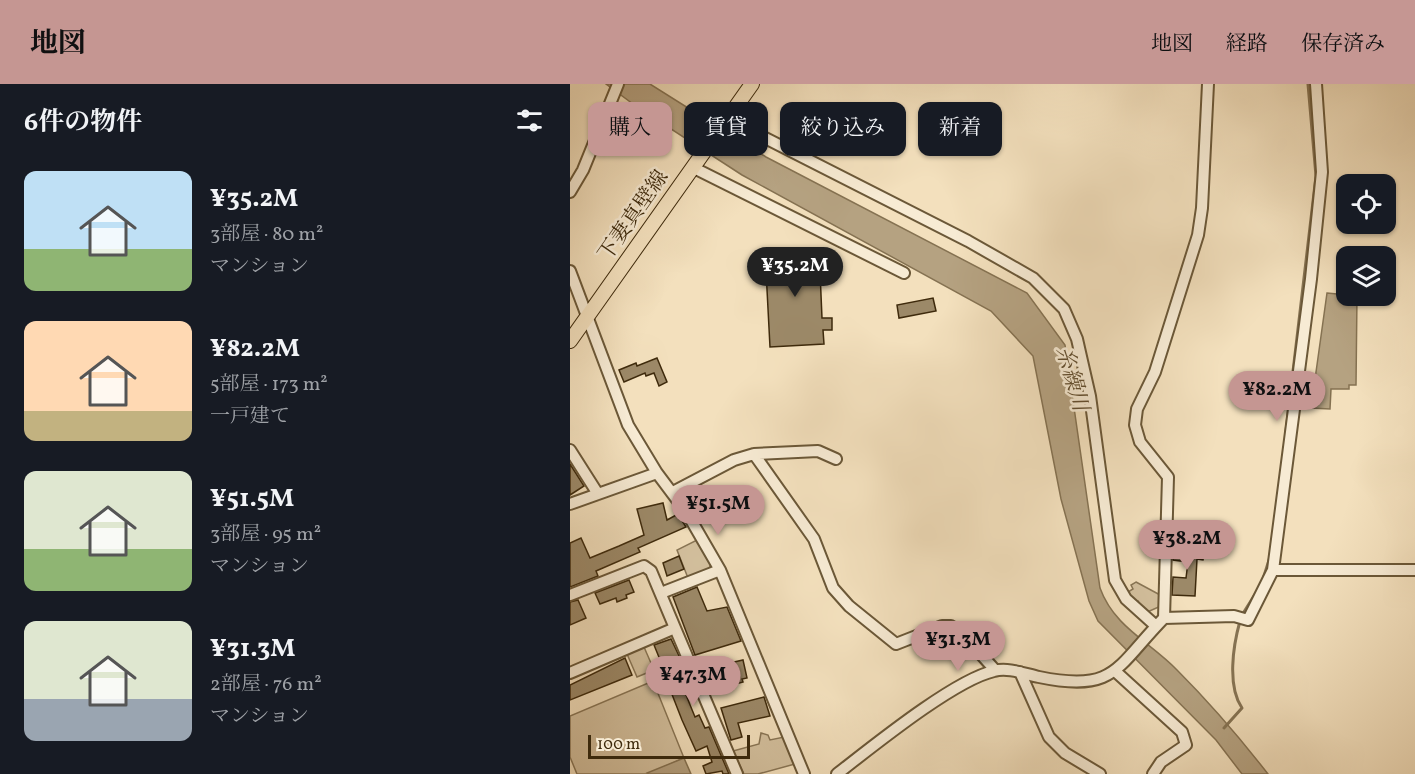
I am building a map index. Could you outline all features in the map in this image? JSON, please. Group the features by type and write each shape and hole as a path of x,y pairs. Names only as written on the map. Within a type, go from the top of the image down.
{"main road":[{"name":"下妻真壁線","path":"740,102 752,84"},
{"name":"下妻真壁線","path":"570,341 703,156"}],"street":[{"path":"570,192 584,171 618,84"},
{"path":"837,774 939,700 995,670 1083,683 1104,679 1117,669 1164,618 1168,477 1140,442 1135,425 1137,409 1155,372 1198,235 1202,208 1208,84"},
{"path":"1164,618 1240,617 1248,620 1273,570 1320,201 1321,145 1316,84"},
{"path":"768,141 968,241 1033,278 1064,309 1077,339 1090,396 1115,580 1126,599 1154,628"},
{"path":"696,166 904,273"},
{"path":"570,271 628,425 657,473 673,492 720,570 804,774"},
{"path":"570,450 598,494"},
{"path":"673,492 734,460 754,454 818,451 836,459"},
{"path":"754,454 814,539 823,558 826,576 849,606 896,644 942,626 951,626 970,642 995,670"},
{"path":"570,504 657,473"},
{"path":"570,595 640,566 651,571 737,774"},
{"path":"661,593 720,570"},
{"path":"1273,570 1415,570"},
{"path":"570,673 675,628"},
{"path":"1117,669 1182,732 1186,739 1186,745 1161,762 1154,774"},
{"path":"1020,672 1048,737 1065,753 1100,774"}],"shaded area":[{"path":"606,84 650,84 684,105 684,137 672,130 672,102 630,102"},
{"path":"713,156 764,156 1027,293 1065,345 1100,588 1106,602 1123,624 1167,660 1201,695 1268,774 1242,774 1216,740 1098,621 1089,601 1061,499 1033,356 991,311 742,175"},
{"path":"1327,293 1336,294 1336,306 1357,306 1356,385 1349,385 1349,389 1331,389 1330,409 1311,408"},
{"path":"699,539 711,563 709,570 688,578 677,550"},
{"path":"1136,582 1162,596 1161,606 1145,613 1138,601 1135,603 1128,592 1133,589 1131,585"},
{"path":"644,647 654,670 637,677 627,654"},
{"path":"653,681 684,758 648,774 577,774 570,757 570,716"},
{"path":"761,733 768,735 770,740 784,737 795,764 758,774 744,774 733,751 759,744"},
{"path":"684,758 691,774 647,773"}],"building":[{"path":"819,248 822,318 832,318 832,330 823,330 824,344 770,347 765,251"},
{"path":"933,298 936,311 899,318 897,305"},
{"path":"657,358 667,382 659,386 654,373 646,376 645,373 624,382 619,370"},
{"path":"570,464 584,486 570,495"},
{"path":"663,503 667,520 678,514 686,527 638,548 640,552 596,571 598,576 570,587 570,543 581,538 590,558 619,546 644,535 637,509"},
{"path":"1195,547 1205,549 1203,560 1197,559 1195,596 1172,595 1173,577 1186,578 1188,562 1173,560 1173,548 1195,549"},
{"path":"679,556 684,569 667,576 663,563"},
{"path":"629,580 634,592 626,595 627,598 617,602 616,598 600,604 595,593"},
{"path":"697,587 707,611 727,607 741,641 695,655 673,597"},
{"path":"578,600 586,618 570,625 570,602"},
{"path":"671,639 681,660 663,667 654,645"},
{"path":"625,658 632,675 570,700 570,685"},
{"path":"743,660 747,678 742,679 743,682 713,690 708,668"},
{"path":"686,674 694,692 686,695 695,717 699,715 705,728 709,727 729,774 723,774 722,771 706,774 703,766 712,762 707,746 696,751 682,720 666,679"},
{"path":"764,697 770,716 738,723 742,737 731,740 721,708"}],"waterway":[{"path":"1286,431 1316,176 1308,84"},
{"path":"1263,579 1270,557"},
{"path":"1242,615 1259,588"},
{"path":"1224,728 1242,708 1234,689 1233,677 1235,642 1240,621"}],"water label":[{"name":"糸繰川","path":"1071,379"}]}
